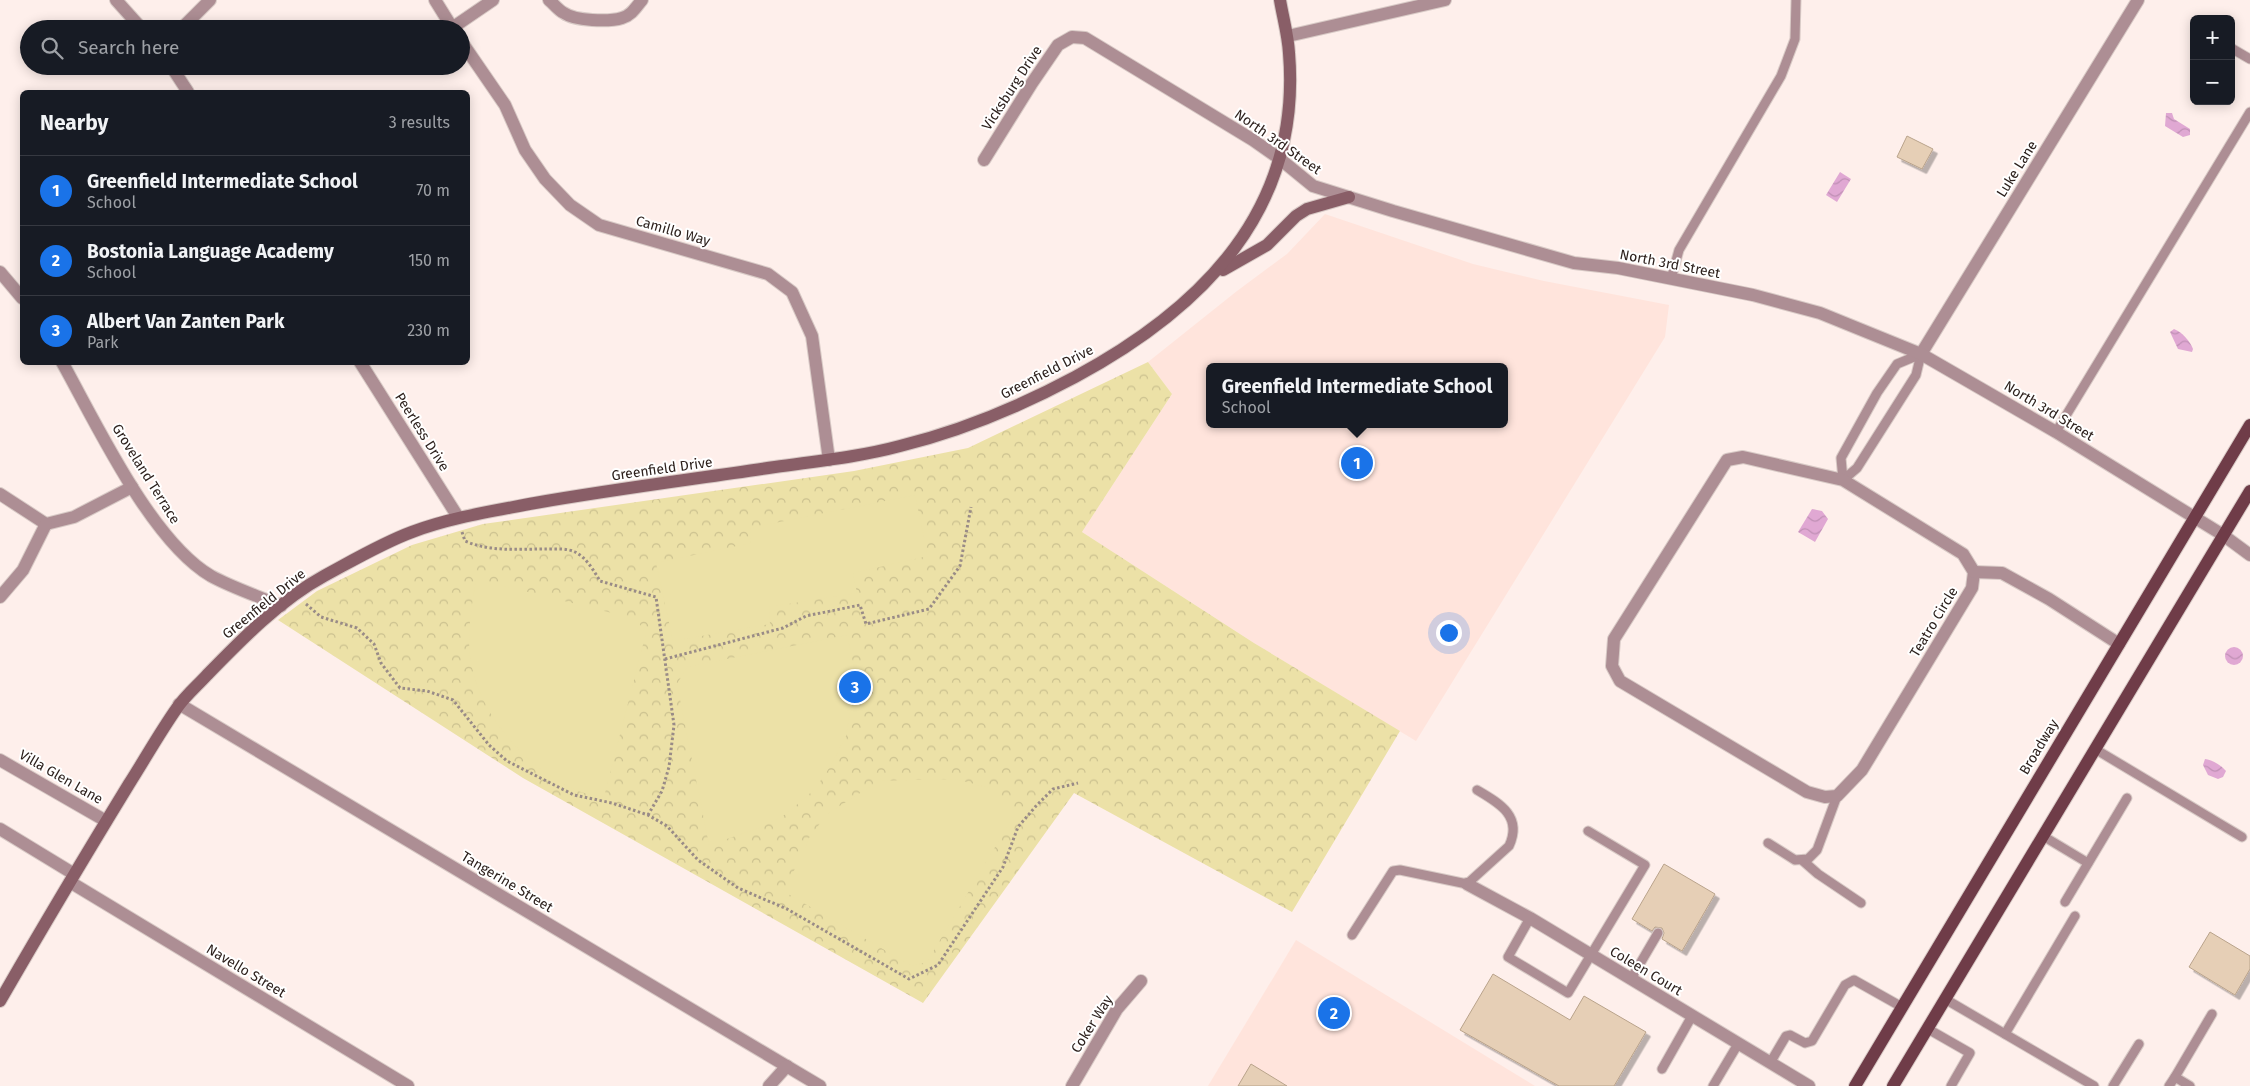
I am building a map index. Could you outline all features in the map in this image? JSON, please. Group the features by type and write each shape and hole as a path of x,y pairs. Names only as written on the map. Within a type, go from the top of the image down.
{"main road":[{"name":"Greenfield Drive","path":"0,1001 106,821 179,704 228,654 281,606 319,579 410,532 458,517 564,498 829,460 899,447 969,425 1032,400 1107,359 1174,310 1214,275 1247,232 1260,209 1280,159 1290,107 1291,80 1288,36 1280,0"},
{"path":"1214,275 1267,245 1296,216 1307,209 1349,197"},
{"name":"Broadway","path":"1855,1086 2250,425"},
{"path":"1893,1086 2250,491"}],"street":[{"path":"116,0 134,20"},
{"path":"189,20 210,0"},
{"path":"435,0 447,20"},
{"path":"464,20 493,0"},
{"path":"549,0 565,14 584,19 599,20 621,19 632,13 642,0"},
{"path":"1288,36 1445,0"},
{"name":"Luke Lane","path":"1921,354 2138,0"},
{"name":"North 3rd Street","path":"1072,37 1084,38 1253,140 1313,186 1574,263 1753,295 1820,313 1921,354 2056,432 2194,519 2223,535 2250,555"},
{"name":"Vicksburg Drive","path":"984,160 1032,82 1058,45 1072,37"},
{"name":"Camillo Way","path":"470,54 505,105 525,150 545,179 570,205 599,225 768,274 792,292 812,336 829,460"},
{"path":"177,75 187,90"},
{"path":"0,272 20,296"},
{"name":"Groveland Terrace","path":"64,365 132,487 169,540 211,576 281,606"},
{"name":"Peerless Drive","path":"362,365 458,517"},
{"path":"1837,796 1826,797 1807,792 1620,681 1612,666 1614,639 1727,460 1743,456 1843,480 1963,554 1974,572 2002,573 2049,599 2118,644"},
{"path":"0,494 46,524 74,517 132,487"},
{"path":"0,597 23,570 46,524"},
{"name":"Teatro Circle","path":"1837,796 1862,770 1972,588 1974,572"},
{"name":"Tangerine Street","path":"179,704 820,1086"},
{"name":"Villa Glen Lane","path":"0,760 106,821"},
{"name":"Navello Street","path":"0,830 72,878 408,1086"},
{"name":"Coleen Court","path":"1467,884 1530,918 1808,1086"},
{"name":"Coker Way","path":"1072,1086 1117,1009 1141,981"},
{"path":"769,1086 787,1066"}],"lane":[{"path":"1671,279 1679,250 1781,76 1795,39 1796,0"},
{"path":"2235,50 2250,59"},
{"path":"2056,432 2250,112"},
{"path":"1843,480 1857,468 1916,375 1921,354"},
{"path":"1843,480 1842,458 1877,393 1897,364 1921,354"},
{"path":"2095,749 2242,837"},
{"path":"1352,935 1393,871 1400,870 1467,884 1510,846 1513,838 1513,828 1508,811 1477,790"},
{"path":"1768,843 1795,860 1808,859 1817,850 1837,796"},
{"path":"2065,902 2127,798"},
{"path":"1530,918 1508,957 1568,993 1645,865 1588,831"},
{"path":"2042,836 2088,864"},
{"path":"1802,860 1818,874 1861,903"},
{"path":"2005,1034 2075,916"},
{"path":"1631,979 1658,933"},
{"path":"1770,1063 1786,1036 1790,1035 1805,1044 1812,1041 1845,985 1854,980 1902,1007"},
{"path":"1945,999 2094,1086"},
{"path":"2169,1086 2212,1014"},
{"path":"1662,1069 1692,1016"},
{"path":"1928,1029 1970,1053 1951,1086"},
{"path":"1713,1086 1738,1044"},
{"path":"2113,1086 2138,1044"},
{"path":"2175,1077 2190,1086"}],"path":[{"path":"665,659 782,628 806,616 860,605 866,624 929,609 960,566 971,507"},
{"path":"458,517 465,541 479,547 559,549 576,552 592,568 600,581 656,597 674,725 672,746 662,791 648,815"},
{"path":"296,595 321,617 357,628 374,644 381,663 400,688 427,691 452,700 489,745 507,760 574,795 612,803 648,815 667,826 698,860 738,888 787,909 910,978 938,965 1003,868 1018,827 1036,806 1053,789 1078,783"}],"shaded area":[{"path":"1325,214 1473,264 1544,281 1669,305 1665,337 1416,741 1254,643 1082,532 1172,394 1148,362 1287,254"},
{"path":"1296,940 1535,1086 1208,1086"}],"green space":[{"path":"1148,362 1172,394 1082,532 1254,643 1400,731 1292,912 1074,793 923,1003 523,778 278,620 317,591 412,545 483,524 854,471 968,448"},
{"path":"915,495 928,556 853,573 857,593 769,607 770,624 673,641 656,563 751,543 750,528"},
{"path":"476,579 636,619 646,633 604,797 578,791 541,769 509,739 485,703 476,683 471,663 469,642"},
{"path":"847,635 854,667 853,694 846,736 831,765 815,789 786,814 762,827 709,845 677,684 687,667"},
{"path":"959,780 989,788 1017,810 927,962 912,966 783,891 804,852 809,838 827,814 879,781"}],"water":[{"path":"2166,113 2172,113 2174,119 2190,129 2190,135 2183,137 2165,126"},
{"path":"1840,172 1851,179 1837,202 1826,195"},
{"path":"2174,329 2188,340 2193,349 2192,352 2178,349 2170,332"},
{"path":"1812,509 1822,511 1828,519 1815,542 1798,532"},
{"path":"2230,647 2238,647 2243,652 2241,663 2230,665 2225,660 2225,652"},
{"path":"2205,759 2213,761 2226,771 2223,777 2218,779 2208,775 2203,765"}],"building":[{"path":"1907,136 1933,149 1922,169 1897,157"},
{"path":"1664,864 1715,894 1682,951 1662,939 1664,933 1662,928 1655,927 1652,931 1632,919"},
{"path":"2210,932 2250,956 2250,969 2235,995 2189,967"},
{"path":"1493,974 1570,1020 1584,996 1646,1032 1614,1086 1559,1086 1460,1030"},
{"path":"1251,1064 1287,1086 1238,1086"}],"place":[{"name":"Greenfield Intermediate School","path":"1357,463"},
{"name":"Albert Van Zanten Park","path":"855,687"},
{"name":"Bostonia Language Academy","path":"1334,1013"}]}
